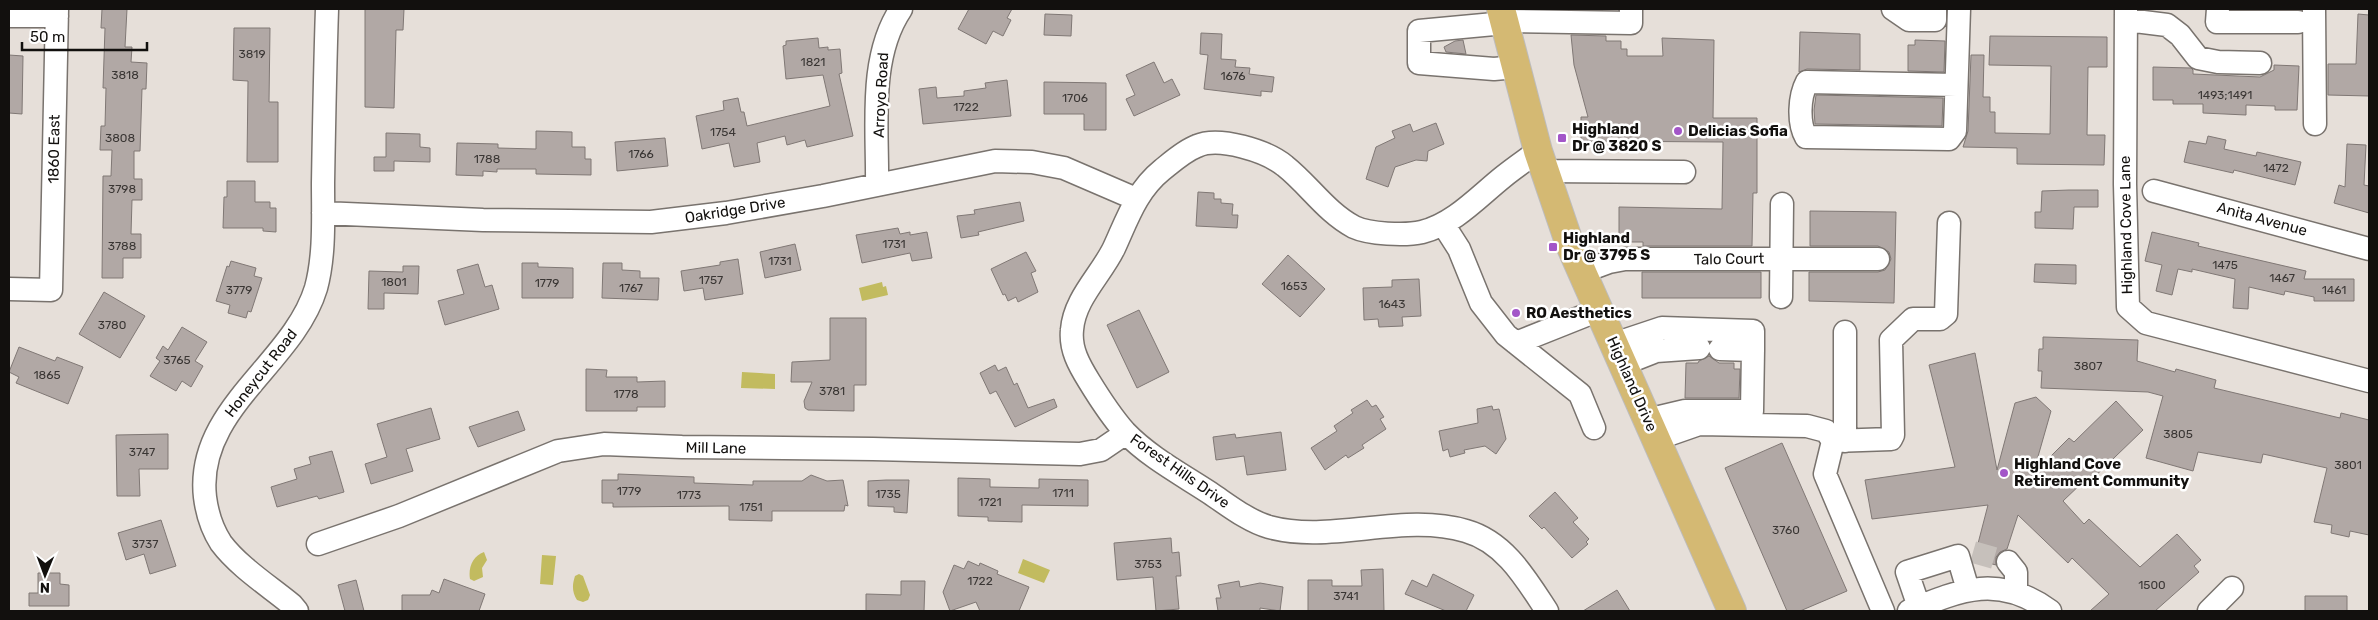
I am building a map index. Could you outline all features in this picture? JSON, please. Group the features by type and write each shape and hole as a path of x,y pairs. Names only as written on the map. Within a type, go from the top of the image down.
{"main road":[{"name":"Highland Drive","path":"1503,18 1541,161 1582,272 1732,611"}],"street":[{"name":"Honeycut Road","path":"297,611 220,542 207,509 205,473 209,453 222,423 284,346 309,305 320,268 323,213 326,9"},
{"name":"Arroyo Road","path":"877,185 880,59 889,30 901,9"},
{"path":"1516,66 1494,69 1419,63 1419,31 1503,18 1631,23 1631,9"},
{"path":"1894,9 1909,20 1935,20 1935,9"},
{"path":"1956,85 1808,82 1803,91 1801,128 1806,137 1949,139 1955,131 1959,9"},
{"path":"2218,9 2218,22 2306,15 2315,124"},
{"path":"9,16 57,12"},
{"name":"1860 East","path":"9,289 51,290 57,12"},
{"path":"2126,15 2167,25 2180,35 2198,58 2218,62 2260,62"},
{"name":"Highland Cove Lane","path":"2126,15 2125,184 2128,307 2146,323 2369,381"},
{"name":"Forest Hills Drive","path":"1541,161 1505,175 1468,207 1443,224 1421,232 1388,234 1356,228 1319,200 1284,165 1254,149 1230,144 1200,144 1157,174 1136,199 1112,252 1076,310 1072,327 1072,344 1080,367 1105,407 1126,433 1151,454 1240,513 1267,526 1296,531 1360,530 1433,525 1466,531 1491,542 1521,571 1547,611"},
{"name":"Oakridge Drive","path":"323,213 483,220 651,222 726,213 995,161 1032,162 1064,168 1136,199"},
{"path":"1541,161 1684,172"},
{"name":"Anita Avenue","path":"2154,191 2369,249"},
{"path":"1781,297 1782,204"},
{"path":"1652,430 1699,424 1807,426 1826,432 1839,441 1891,439 1893,435 1891,340 1913,318 1940,319 1946,314 1949,222"},
{"path":"1443,224 1458,249 1481,303 1506,335 1580,394 1594,428"},
{"name":"Talo Court","path":"1582,272 1625,259 1878,259"},
{"path":"1516,342 1599,310"},
{"path":"1619,354 1662,328 1710,328 1753,331 1752,411 1685,411 1652,430"},
{"path":"1845,332 1839,441 1825,474 1883,611"},
{"path":"1619,354 1709,349 1753,350"},
{"name":"Mill Lane","path":"318,544 399,516 558,451 604,444 682,448 873,449 1080,454 1101,450 1126,433"},
{"path":"1968,590 1966,554 1907,572 1914,609 1968,590 1992,587 2016,592 2050,611"},
{"path":"2008,562 2016,572 2016,592"},
{"path":"2209,611 2232,588"}],"shaded area":[{"path":"882,282 883,287 886,286 888,295 862,301 859,288"},
{"path":"742,372 775,374 775,389 741,388"},
{"path":"484,552 487,560 482,568 483,577 474,581 470,579 471,566 474,559"},
{"path":"542,555 556,556 553,585 540,584"},
{"path":"1023,559 1050,570 1044,583 1018,573"},
{"path":"579,574 583,576 590,595 588,600 583,602 577,600 573,591 575,576"}],"building":[{"path":"102,9 127,9 125,47 132,47 131,62 147,63 146,89 142,89 140,151 134,151 134,179 142,179 142,200 132,200 131,234 141,234 141,258 123,258 123,278 102,278 103,176 111,176 112,150 100,150 101,126 105,126 106,88 103,88 105,28 101,28"},
{"path":"365,9 404,9 403,30 396,30 394,108 365,107"},
{"path":"969,9 1012,9 1007,18 1011,20 1003,36 993,31 986,44 958,29"},
{"path":"1045,14 1072,15 1071,36 1044,35"},
{"path":"2358,14 2369,15 2369,96 2328,95 2328,64 2356,64"},
{"path":"234,28 270,28 269,102 278,102 278,162 247,162 248,81 233,80"},
{"path":"1800,32 1860,34 1860,70 1807,69 1799,72"},
{"path":"1201,33 1222,34 1221,59 1236,60 1235,67 1250,68 1249,74 1274,77 1272,92 1261,91 1261,96 1204,89 1208,55 1200,54"},
{"path":"1571,35 1606,36 1606,41 1621,41 1621,49 1627,49 1627,56 1663,56 1662,38 1714,40 1713,118 1757,118 1757,193 1753,193 1752,246 1643,246 1643,242 1619,242 1619,207 1722,209 1723,142 1581,141 1581,117 1588,117 1574,65"},
{"path":"1990,36 2107,37 2107,67 2088,67 2087,135 2105,135 2104,165 2017,164 2017,148 1963,147 1968,131 1971,55 1984,55 1983,97 1990,97 1990,112 1995,112 1995,133 2050,134 2051,66 1989,65"},
{"path":"818,38 819,48 828,47 828,50 840,49 842,73 839,74 853,136 807,147 805,140 787,145 785,136 757,143 760,162 734,167 729,143 702,149 696,116 724,110 723,101 738,98 747,126 830,106 823,75 786,79 783,46 786,45 786,41"},
{"path":"1463,40 1466,54 1446,52 1444,47 1455,41"},
{"path":"1915,40 1945,41 1944,72 1908,71 1908,45 1915,45"},
{"path":"9,55 23,56 22,114 9,113"},
{"path":"1154,62 1164,83 1172,79 1180,95 1134,116 1126,99 1135,95 1126,75"},
{"path":"2274,65 2299,66 2297,110 2275,110 2275,106 2246,105 2246,115 2203,113 2203,104 2173,104 2173,100 2153,100 2153,67 2191,68 2193,74 2260,77 2274,70"},
{"path":"1007,80 1011,116 923,124 919,89 936,87 937,98 964,96 964,91 986,88 985,83"},
{"path":"1044,82 1106,83 1106,130 1084,130 1084,114 1044,114"},
{"path":"1816,95 1943,98 1942,126 1815,124"},
{"path":"1436,123 1444,144 1428,151 1427,161 1416,160 1395,167 1388,187 1366,179 1376,147 1395,138 1392,131 1410,124 1413,132"},
{"path":"536,131 572,132 572,147 585,147 585,159 591,159 591,175 536,174 536,169 497,169 497,172 483,171 483,176 456,175 457,143 498,144 498,148 536,149"},
{"path":"386,133 420,134 420,147 430,148 430,162 394,161 394,171 374,171 374,157 386,157"},
{"path":"2208,136 2226,140 2224,149 2256,156 2257,152 2301,162 2295,185 2234,170 2233,173 2184,162 2189,141 2206,144"},
{"path":"665,138 668,166 617,171 615,142"},
{"path":"2347,144 2366,145 2364,185 2369,186 2369,213 2334,203 2339,185 2345,187"},
{"path":"227,181 255,181 255,202 270,202 270,208 276,208 276,232 263,231 263,228 223,228 224,197 227,197"},
{"path":"2098,190 2098,207 2074,207 2073,229 2035,228 2035,212 2041,212 2042,191"},
{"path":"1198,192 1214,193 1214,199 1221,199 1221,203 1233,204 1232,215 1238,215 1237,228 1196,226"},
{"path":"1020,202 1024,221 978,232 979,235 961,238 957,216 975,214 974,210"},
{"path":"1810,211 1896,212 1894,303 1809,301 1809,272 1878,272 1885,270 1891,259 1889,252 1878,246 1810,246"},
{"path":"898,228 900,234 910,232 910,235 927,232 932,258 912,261 910,253 862,263 856,235"},
{"path":"2152,232 2199,243 2198,246 2306,271 2304,279 2354,279 2354,301 2314,301 2314,297 2285,291 2284,295 2249,287 2248,309 2233,308 2235,279 2192,269 2192,272 2178,269 2172,295 2156,291 2162,265 2145,261"},
{"path":"795,244 801,270 765,278 760,252"},
{"path":"1026,252 1036,271 1031,273 1038,292 1018,302 1016,297 1008,301 1005,294 1003,295 991,269"},
{"path":"1288,255 1325,289 1300,317 1262,284"},
{"path":"738,259 743,294 705,300 703,288 684,291 681,271 720,265 720,262"},
{"path":"231,261 256,268 254,276 262,278 251,312 248,311 246,318 228,313 230,305 216,301 227,266 229,267"},
{"path":"522,263 538,263 538,267 573,268 573,298 522,298"},
{"path":"603,263 622,263 622,270 640,271 640,278 659,278 658,300 602,298"},
{"path":"478,264 485,287 492,285 499,309 445,325 438,301 464,294 457,270"},
{"path":"2035,264 2076,265 2076,284 2034,282"},
{"path":"403,266 419,266 418,294 384,293 384,309 368,309 369,271 403,272"},
{"path":"1642,272 1761,272 1761,298 1642,298"},
{"path":"1419,279 1421,316 1402,317 1403,326 1379,327 1378,319 1364,320 1363,288 1392,287 1392,280"},
{"path":"104,292 145,316 120,358 79,334"},
{"path":"1139,310 1169,372 1137,388 1107,325"},
{"path":"830,318 866,318 866,385 854,385 854,411 808,410 805,408 804,401 812,382 791,382 792,362 830,360"},
{"path":"182,327 207,342 195,361 203,366 191,387 182,381 176,391 150,376 160,361 156,358 163,346 168,350"},
{"path":"2043,337 2138,340 2137,361 2175,372 2176,369 2216,380 2214,388 2340,418 2341,413 2369,420 2369,535 2350,531 2349,537 2331,533 2332,525 2314,522 2327,468 2263,454 2261,463 2198,452 2193,471 2146,458 2163,396 2148,392 2041,388 2042,371 2038,371 2039,349 2043,349"},
{"path":"19,347 55,361 57,357 83,367 68,404 16,383 19,377 9,372"},
{"name":"Highland Cove Retirement Community","path":"1975,353 1997,470 2015,403 2036,397 2051,411 2033,474 2069,438 2074,442 2116,401 2143,430 2087,484 2084,481 2063,501 2084,524 2089,519 2140,567 2177,534 2201,560 2194,566 2199,572 2155,611 2090,611 2109,594 2072,558 2068,563 2018,515 2007,549 2000,552 1996,557 1996,565 1974,559 1988,505 1872,519 1865,480 1955,467 1929,365"},
{"path":"1709,356 1719,363 1734,363 1734,369 1740,369 1739,398 1685,398 1686,363 1698,363"},
{"path":"995,365 998,371 1006,367 1014,385 1017,383 1028,408 1054,399 1057,407 1015,427 996,391 990,394 980,373"},
{"path":"586,369 607,370 606,377 637,377 637,382 665,381 665,407 637,407 637,411 586,411"},
{"path":"1367,400 1372,407 1376,405 1384,417 1380,419 1386,429 1362,445 1364,448 1348,458 1346,455 1325,470 1311,448 1337,431 1334,426 1353,413 1351,410"},
{"path":"1492,406 1493,410 1499,409 1506,439 1496,454 1485,446 1464,450 1465,453 1450,457 1448,449 1443,451 1439,431 1478,423 1477,409"},
{"path":"431,408 440,439 406,449 413,471 371,484 365,464 387,457 377,424"},
{"path":"518,411 525,430 478,447 469,427"},
{"path":"1281,432 1286,470 1247,475 1244,456 1216,460 1213,437 1235,434 1236,438"},
{"path":"168,434 168,469 139,469 140,496 117,496 116,435"},
{"path":"1782,443 1847,591 1800,611 1787,611 1725,468"},
{"path":"332,451 344,492 319,499 317,496 277,507 271,487 297,479 294,469 311,464 309,457"},
{"path":"618,474 694,477 694,483 753,485 753,481 802,481 811,475 827,481 843,480 848,506 845,505 844,511 772,511 772,521 729,520 729,506 613,507 613,503 602,503 602,480 618,480"},
{"path":"958,478 990,479 990,487 1039,488 1039,479 1088,480 1088,506 1022,505 1022,522 988,521 988,517 958,516"},
{"path":"909,480 907,513 894,512 894,507 868,506 868,481"},
{"path":"1555,492 1578,518 1573,522 1589,539 1586,542 1588,544 1572,558 1544,527 1542,529 1529,516"},
{"path":"161,520 176,566 150,574 144,554 126,560 118,533"},
{"path":"1171,538 1172,553 1179,552 1181,576 1176,576 1179,609 1156,611 1153,577 1117,580 1114,543"},
{"path":"968,561 979,566 980,563 998,571 997,574 1029,587 1019,611 980,611 976,602 950,611 943,592 954,565 964,569"},
{"path":"1383,569 1384,611 1308,611 1308,580 1332,580 1332,586 1362,586 1361,570"},
{"path":"38,573 60,573 60,584 69,585 69,606 29,606 29,593 38,593"},
{"path":"1433,574 1474,595 1466,611 1446,611 1405,594 1412,580 1427,587"},
{"path":"444,579 485,594 479,611 402,611 402,595 430,595 432,590 439,593"},
{"path":"356,580 364,611 345,611 338,585"},
{"path":"901,581 925,581 924,611 866,611 866,594 901,595"},
{"path":"1239,581 1240,587 1260,583 1283,587 1280,611 1260,608 1260,611 1218,611 1216,598 1221,598 1218,585"},
{"path":"1617,590 1630,611 1583,611"},
{"path":"2305,596 2347,596 2347,611 2305,611"}],"tunnel":[{"path":"1973,552 2008,562"}],"place":[{"name":"Delicias Sofia","path":"1678,131"},
{"name":"Highland Dr @ 3820 S","path":"1562,138"},
{"name":"Highland Dr @ 3795 S","path":"1553,247"},
{"name":"RO Aesthetics","path":"1516,313"},
{"name":"Highland Cove Retirement Community","path":"2004,473"}]}
